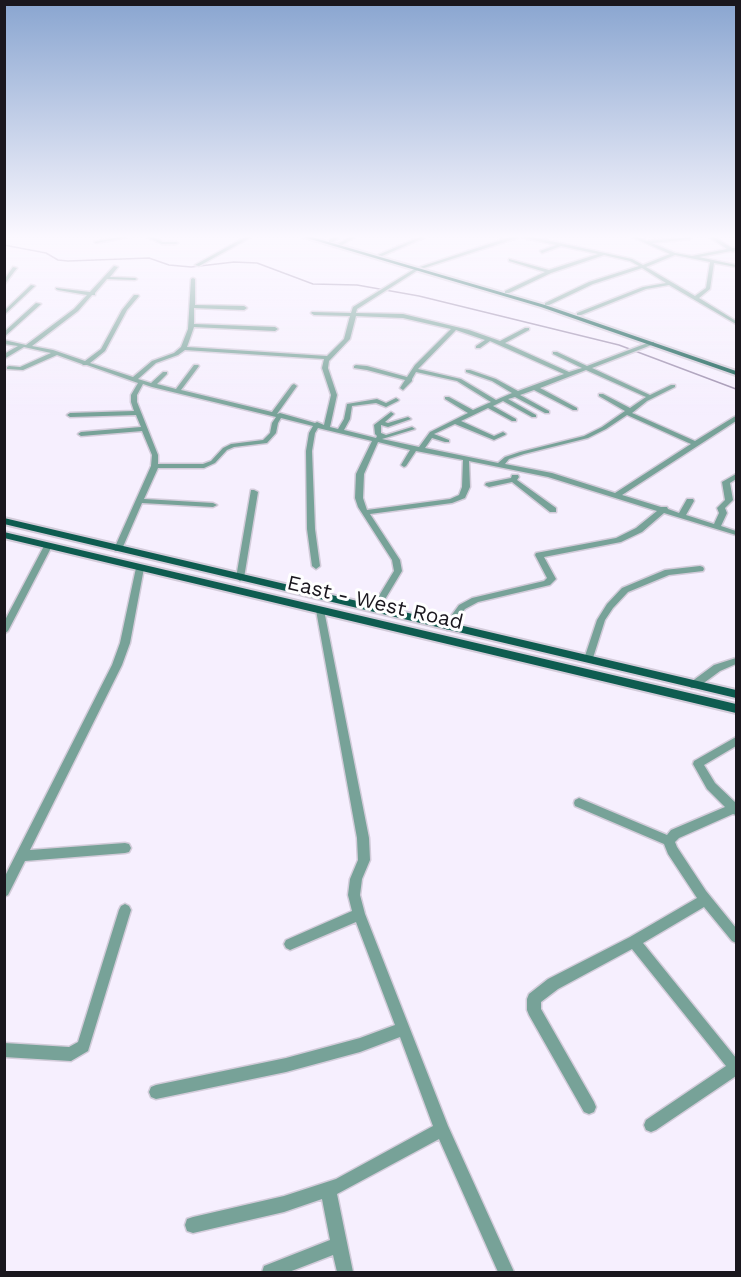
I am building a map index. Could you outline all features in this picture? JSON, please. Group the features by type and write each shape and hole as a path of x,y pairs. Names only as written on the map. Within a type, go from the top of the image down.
{"main road":[{"path":"509,296 736,373"},
{"path":"519,296 736,368"},
{"name":"East - West Road","path":"4,521 736,694"},
{"name":"East - West Road","path":"4,535 736,709"}],"street":[{"path":"4,314 23,296"},
{"path":"4,357 62,322 91,296"},
{"path":"132,380 154,362 176,354 184,348 191,324 191,296"},
{"path":"327,427 334,394 325,368 329,358 347,339 355,308 376,296"},
{"path":"547,304 565,296"},
{"path":"579,314 626,296"},
{"path":"692,296 736,323"},
{"path":"696,298 700,296"},
{"path":"85,364 103,350 124,310 136,297"},
{"path":"4,334 38,304"},
{"path":"192,306 244,308"},
{"path":"315,313 403,316 490,339 567,373"},
{"path":"191,324 275,329"},
{"path":"403,388 432,349 454,329"},
{"path":"500,343 527,329"},
{"path":"478,347 490,339"},
{"path":"6,343 27,345 56,353 152,385 417,449 521,469 617,495 736,533"},
{"path":"404,465 430,435 454,421 487,405 567,373 639,350 652,343"},
{"path":"184,348 329,358"},
{"path":"9,369 21,369 56,353"},
{"path":"555,353 650,398"},
{"path":"177,391 196,366"},
{"path":"356,368 367,368 410,380"},
{"path":"415,369 459,380 534,416"},
{"path":"468,372 494,380 547,412"},
{"path":"152,385 165,373"},
{"path":"118,549 155,466 155,456 133,398 141,382"},
{"path":"155,466 204,466 213,462 225,448 265,442 273,433 277,414 294,386"},
{"path":"500,465 507,458 586,437 604,429 650,398 673,386"},
{"path":"534,387 575,409"},
{"path":"601,395 629,412 696,444"},
{"path":"447,398 473,413"},
{"path":"341,430 347,419 349,405 377,401 386,405 396,400"},
{"path":"487,405 514,420"},
{"path":"70,415 137,413"},
{"path":"375,609 398,571 396,560 359,498 358,485 360,474 378,439 377,425 391,414"},
{"path":"617,495 736,417"},
{"path":"382,423 388,425 408,419"},
{"path":"454,421 492,440 503,434"},
{"path":"316,566 311,529 309,451 312,433 317,424"},
{"path":"81,434 144,429"},
{"path":"378,439 412,429"},
{"path":"430,435 447,441"},
{"path":"366,512 452,501 462,496 466,487 466,458"},
{"path":"489,485 513,480 521,469"},
{"path":"717,526 723,513 721,508 729,500 726,482 736,476"},
{"path":"513,480 552,510"},
{"path":"240,578 254,492"},
{"path":"141,501 213,505"},
{"path":"682,515 690,501"},
{"path":"447,627 462,607 475,600 547,583 552,579 539,555 618,540 639,530 664,509"},
{"path":"4,631 48,546"},
{"path":"4,891 117,665 140,568"},
{"path":"589,659 601,620 625,590 668,572 700,569"},
{"path":"320,610 363,838 364,860 356,879 354,895 359,914 442,1129 506,1272"},
{"path":"694,685 717,668 736,661"},
{"path":"669,841 675,834 735,809 711,786 698,764 736,741"},
{"path":"579,802 669,841 679,862 705,900 736,937"},
{"path":"21,856 125,848"},
{"path":"589,1107 534,1010 534,999 553,984 705,900"},
{"path":"4,1050 71,1054 83,1046 125,910"},
{"path":"290,945 359,914"},
{"path":"634,941 736,1068 651,1125"},
{"path":"156,1092 286,1065 360,1045 403,1029"},
{"path":"193,1225 284,1204 339,1186 442,1129"},
{"path":"328,1190 345,1272"},
{"path":"270,1272 338,1245"}],"waterway":[{"path":"417,296 619,345 736,389"}]}
